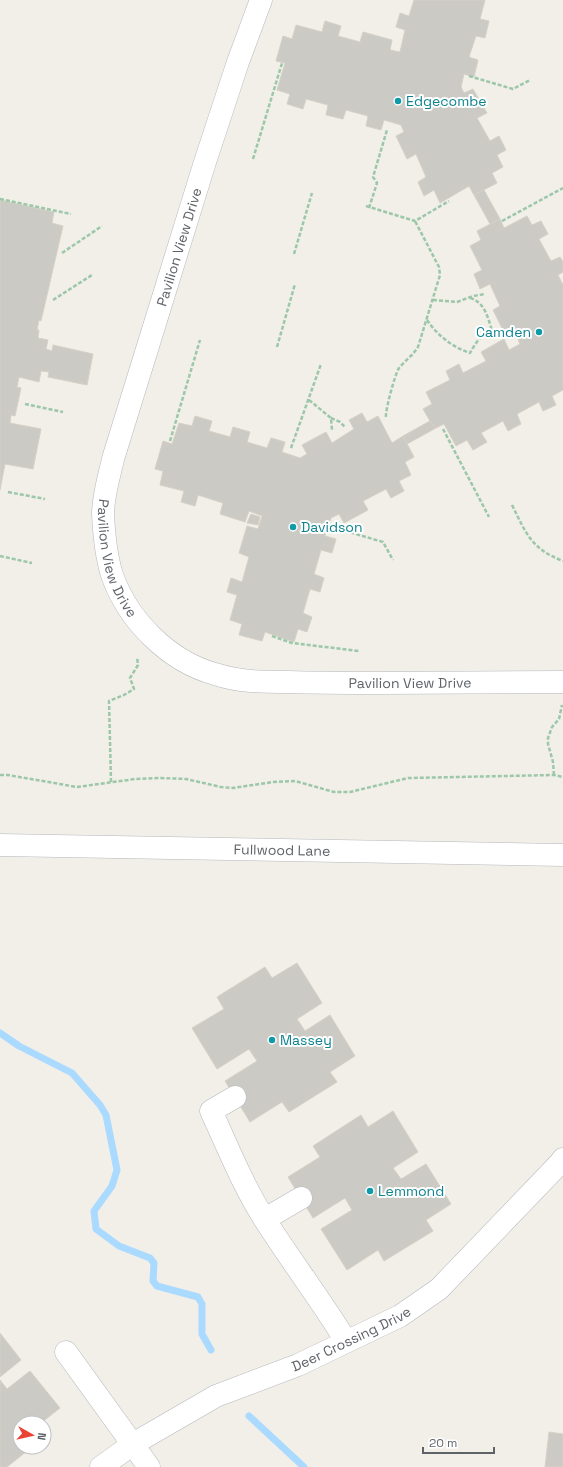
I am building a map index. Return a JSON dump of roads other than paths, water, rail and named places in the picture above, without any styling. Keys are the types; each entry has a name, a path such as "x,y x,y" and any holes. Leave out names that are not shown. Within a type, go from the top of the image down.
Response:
{"street":[{"name":"Pavilion View Drive","path":"261,0 238,62 205,162 113,459 105,493 103,512 107,556 112,574 122,597 145,629 168,652 214,674 247,681 563,691"},
{"name":"Fullwood Lane","path":"0,845 563,855"},
{"path":"235,1097 211,1111 248,1190 265,1220 346,1341"},
{"name":"Deer Crossing Drive","path":"101,1467 133,1444 216,1396 298,1365 400,1316 439,1289 563,1159"},
{"path":"265,1220 301,1198"},
{"path":"66,1352 149,1467"}],"waterway":[{"path":"0,1033 19,1046 72,1073 100,1105 106,1115 117,1170 112,1186 94,1211 96,1229 119,1246 150,1258 154,1263 153,1281 157,1286 198,1297 202,1304 202,1334 211,1350"},
{"path":"249,1416 304,1467"}],"place":[{"name":"Edgecombe","path":"398,101"},
{"name":"Camden","path":"539,332"},
{"name":"Davidson","path":"293,527"},
{"name":"Massey","path":"272,1040"},
{"name":"Lemmond","path":"370,1191"}]}
